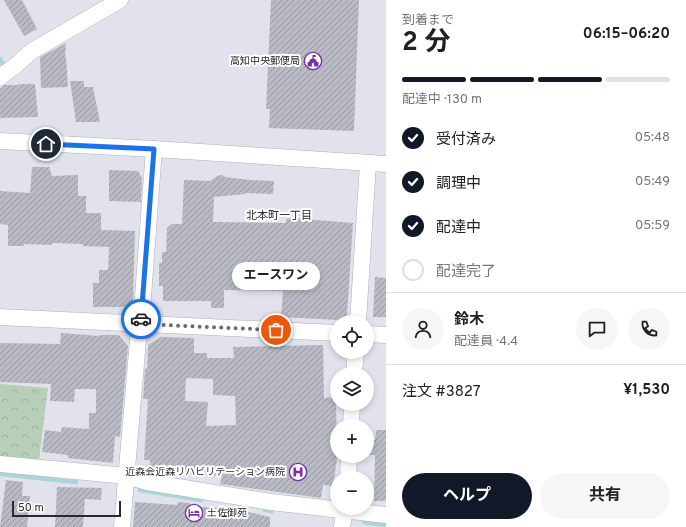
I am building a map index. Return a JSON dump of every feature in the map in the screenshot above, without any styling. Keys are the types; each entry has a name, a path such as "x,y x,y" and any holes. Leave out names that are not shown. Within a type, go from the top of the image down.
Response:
{"street":[{"path":"0,77 32,51 120,0"},
{"path":"0,141 386,164"},
{"path":"122,527 154,149"},
{"path":"358,315 368,163"},
{"path":"0,317 330,333"},
{"path":"374,334 386,335"},
{"path":"0,464 126,476 147,482 271,502 330,508"},
{"path":"374,513 386,515"},
{"path":"342,527 344,515"}],"green space":[{"path":"0,384 48,388 39,460 0,458"}],"building":[{"path":"4,0 22,0 37,29 24,36"},
{"path":"271,0 359,0 354,131 269,128 270,109 266,109"},
{"path":"66,43 65,57 68,87 41,88 40,57"},
{"path":"70,81 84,81 84,87 93,87 100,122 76,122"},
{"path":"35,84 38,117 0,118 0,89 4,85"},
{"path":"32,167 49,167 52,176 78,175 78,196 86,196 86,213 101,213 101,230 135,231 133,301 124,307 93,307 93,283 99,283 99,270 108,270 109,247 52,243 52,245 24,244 24,246 8,246 8,225 0,224 0,191 30,193"},
{"path":"109,170 138,171 142,178 141,202 109,201"},
{"path":"222,175 225,177 250,180 274,181 273,194 245,193 214,197 213,222 286,223 286,219 292,218 353,223 347,315 330,315 330,320 281,317 283,291 224,290 224,308 211,308 211,301 163,301 163,286 159,286 159,263 162,263 162,252 166,252 167,228 172,224 182,224 184,181 210,181 217,176"},
{"path":"375,277 386,278 386,317 374,317"},
{"path":"61,333 99,336 119,335 128,346 120,437 115,436 113,463 68,458 68,455 42,452 45,430 61,432 62,427 89,429 89,413 96,413 96,389 75,389 74,402 50,401 51,384 0,382 0,343 60,344"},
{"path":"161,337 194,338 194,353 207,353 207,358 234,358 233,347 323,345 324,398 330,398 330,411 336,411 336,419 330,419 330,463 336,463 335,471 330,471 330,486 323,485 321,498 220,484 222,476 150,471 150,460 144,460 148,399 143,399 145,368 147,370 148,345","holes":["186,378 213,379 213,395 235,396 236,425 206,426 208,402 185,401"]},
{"path":"376,430 386,430 386,501 374,501"},
{"path":"6,480 23,482 22,496 30,496 27,527 0,527"},
{"path":"57,487 102,488 101,500 85,499 83,527 55,527"},
{"name":"土佐御苑","path":"135,502 177,505 178,502 190,503 190,506 240,510 270,517 270,527 133,527"}],"waterway":[{"path":"0,59 4,66"},
{"path":"0,474 76,482"},
{"path":"140,490 201,500"},
{"path":"265,510 272,511"},
{"path":"364,522 386,525"}],"way so far":[{"path":"141,319 140,324 276,330"}],"place":[{"name":"高知中央郵便局","path":"313,61"},
{"name":"エースワン","path":"276,330"},
{"name":"近森会近森リハビリテーション病院","path":"298,472"},
{"name":"土佐御苑","path":"194,513"}],"district":[{"name":"北本町一丁目","path":"279,216"}],"route":[{"path":"46,144 154,149 141,319"}]}
